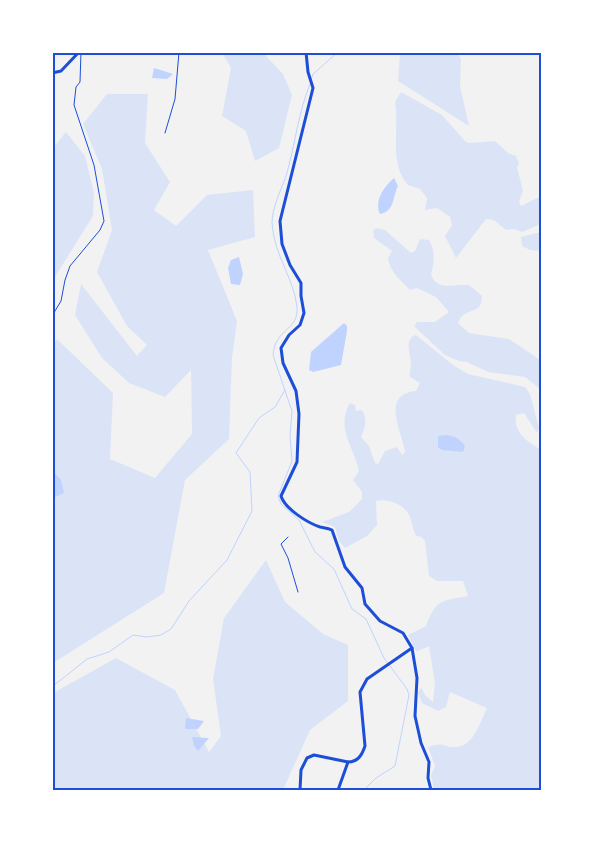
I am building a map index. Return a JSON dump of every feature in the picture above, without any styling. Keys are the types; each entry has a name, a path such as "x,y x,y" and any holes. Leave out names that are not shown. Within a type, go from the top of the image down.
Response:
{"street":[{"path":"52,73 60,71 80,52"},
{"path":"306,52 309,78 313,86 280,221 282,244 290,265 301,283 304,313 300,325 289,335 281,348 283,363 296,391 299,414 298,462 281,496 285,504 298,513 319,526 332,530 345,567 362,588 365,604 380,622 403,633 412,648 416,678 416,716 421,743 429,762 428,778 431,790"},
{"path":"300,790 301,770 307,758 314,755 354,762 362,754 365,746 360,692 367,679 412,648"},
{"path":"338,790 348,762"}],"lane":[{"path":"52,316 61,301 70,266 100,230 104,220 94,165 74,105 76,87 80,82 80,52"},
{"path":"166,132 175,99 179,52"},
{"path":"288,537 281,544 288,558 298,592"}],"shaded area":[{"path":"222,53 263,53 283,74 292,95 279,148 255,161 246,131 222,116 231,68"},
{"path":"400,53 458,53 461,60 460,86 469,126 398,81"},
{"path":"401,92 442,115 465,141 469,143 495,141 508,153 516,156 523,191 519,202 521,206 541,196 541,224 522,232 514,229 506,230 494,220 486,219 456,258 445,236 452,225 450,217 437,208 425,210 427,198 420,189 408,185 398,166 396,156 395,102"},
{"path":"107,94 148,94 145,143 170,182 154,210 176,226 207,195 253,190 255,237 208,250 237,321 232,358 229,439 185,480 164,593 53,663 52,347 57,339 113,393 110,459 155,478 192,434 191,370 165,397 129,383 102,358 75,315 81,284 137,356 147,345 127,326 97,272 112,230 102,169 83,124"},
{"path":"66,132 85,156 94,193 93,216 53,280 53,148"},
{"path":"377,228 385,230 411,253 415,251 420,239 429,240 434,256 431,273 433,279 437,283 447,286 469,285 482,296 479,307 465,314 458,323 469,333 509,339 542,362 541,407 539,401 540,389 525,377 488,372 467,362 445,355 414,326 417,322 435,322 449,312 436,297 417,288 410,290 396,276 388,258 392,251 374,238 373,230"},
{"path":"541,232 541,251 530,250 522,246 521,237"},
{"path":"416,335 453,365 468,374 525,387 530,394 539,428 537,433 524,413 516,415 516,421 519,432 542,450 541,790 434,790 431,775 435,766 428,747 438,745 462,746 476,732 487,708 450,692 446,707 438,711 422,703 418,693 421,687 425,695 433,702 435,683 429,646 416,652 408,635 426,626 433,611 441,603 468,596 463,581 437,581 429,576 425,541 421,537 416,536 408,512 400,505 385,500 376,501 377,525 367,536 345,548 339,541 335,527 322,522 349,512 362,499 362,492 353,480 357,475 358,469 347,436 344,420 350,403 355,405 356,411 362,410 364,414 365,424 361,437 369,446 375,463 378,464 385,451 397,447 402,455 405,452 396,415 396,406 399,399 405,394 416,391 420,383 410,377 409,344 412,337"},
{"path":"266,560 285,602 323,634 348,645 348,701 310,730 283,790 53,790 53,693 116,658 175,690 209,752 221,736 213,679 224,618"}],"water":[{"path":"154,68 173,74 167,79 152,78"},
{"path":"394,178 398,186 391,207 380,214 378,209 379,199 387,185"},
{"path":"239,257 243,274 240,285 231,284 228,268 231,260"},
{"path":"344,323 347,326 347,331 341,365 313,372 309,370 311,352"},
{"path":"446,435 461,441 465,446 463,452 442,450 438,447 438,436"},
{"path":"52,470 61,480 64,493 53,498"},
{"path":"186,718 204,721 198,729 185,729"},
{"path":"192,737 209,738 198,751 194,746"}],"waterway":[{"path":"311,80 313,74 338,52"},
{"path":"310,84 302,106 286,176 272,217 276,246 292,286 297,307 297,315 291,326 278,339 273,355 292,411 290,436 292,461 278,496 281,504 299,520 315,552 334,569 352,609 366,619 384,658 407,689 409,695 395,766 376,778 364,790"},
{"path":"52,687 87,659 109,652 133,635 147,637 161,635 171,629 189,601 227,560 252,511 250,472 236,453 259,418 275,407 285,390"}]}
